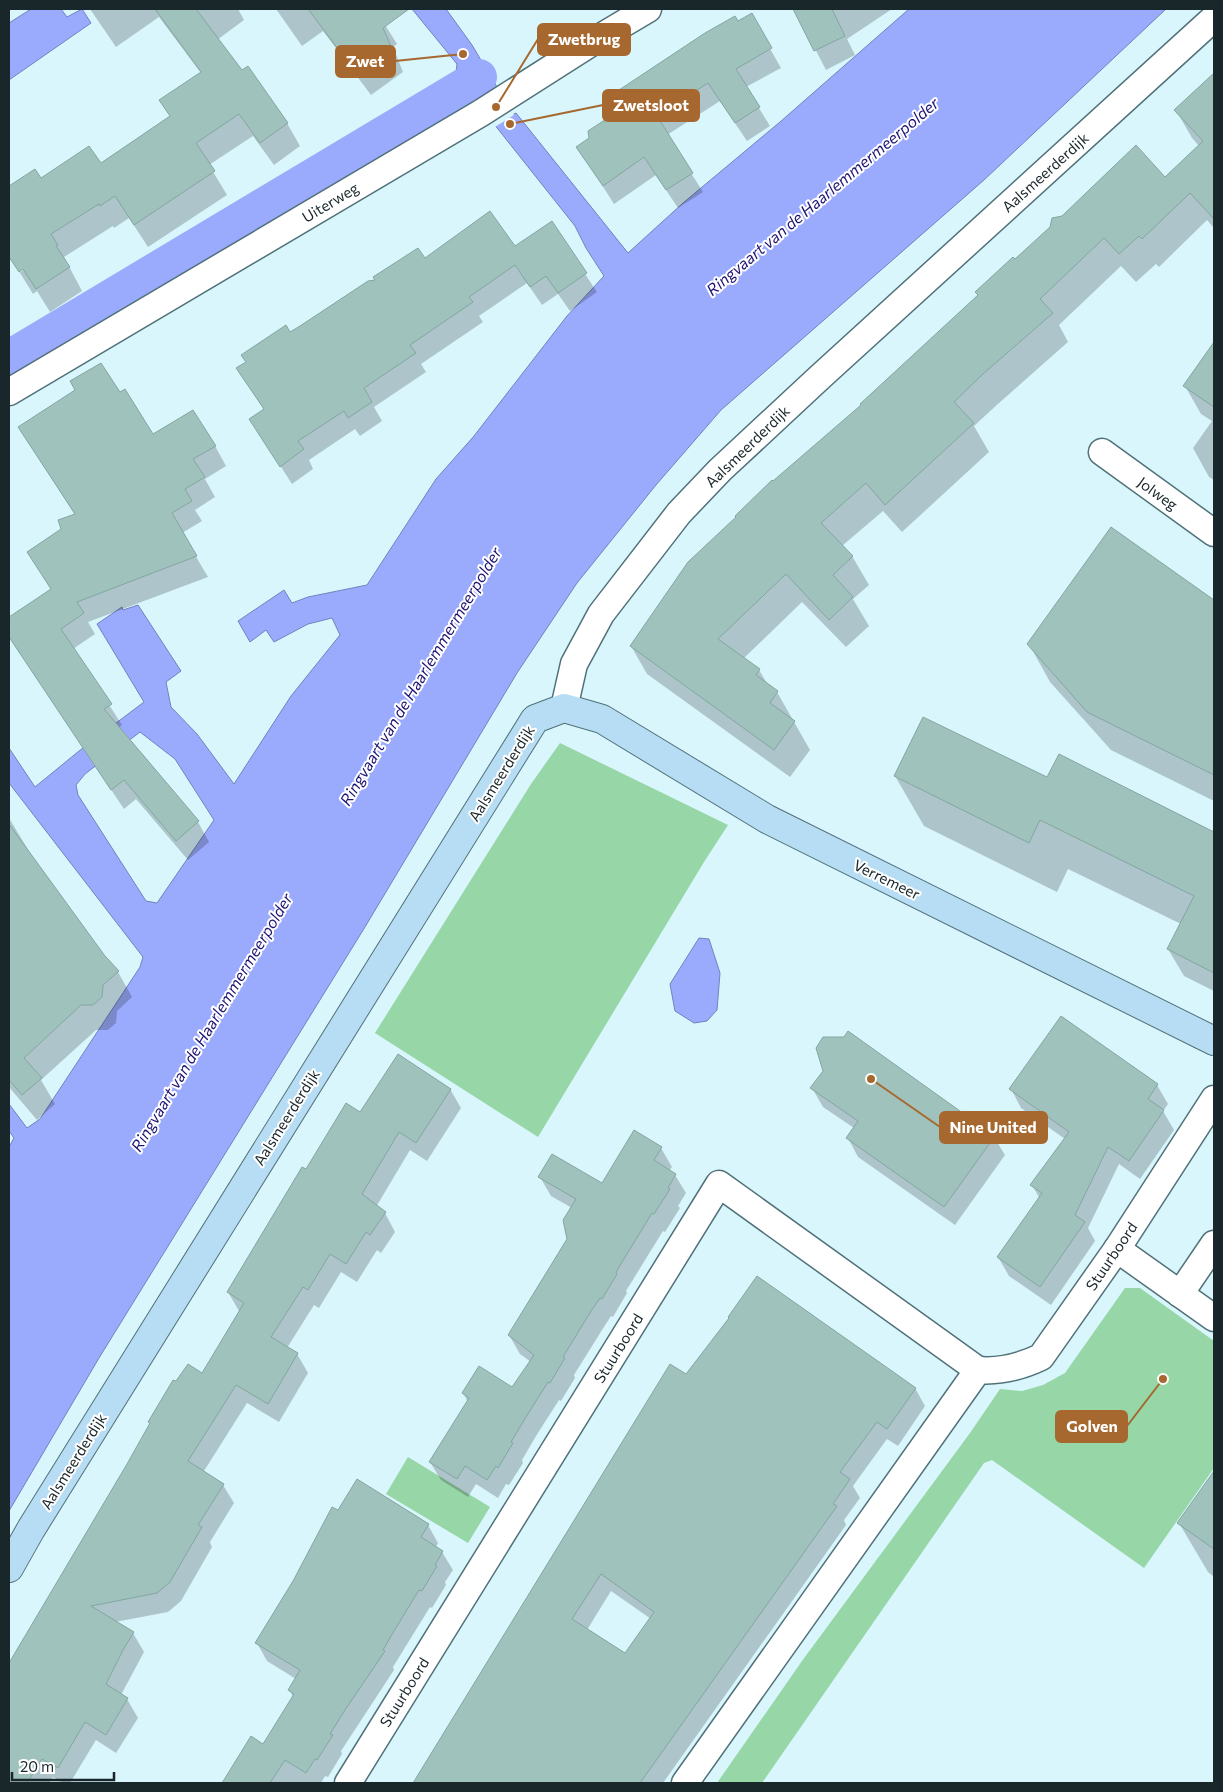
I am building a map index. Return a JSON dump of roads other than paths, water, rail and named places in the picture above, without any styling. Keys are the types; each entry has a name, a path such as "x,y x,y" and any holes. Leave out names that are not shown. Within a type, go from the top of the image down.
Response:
{"street":[{"name":"Uiterweg","path":"9,392 482,113 606,33 648,9"},
{"name":"Aalsmeerderdijk","path":"9,1568 31,1528 535,719 564,708 574,664 601,614 679,513 720,470 820,377 1214,18"},
{"name":"Jolweg","path":"1102,452 1214,533"},
{"name":"Verremeer","path":"564,708 602,720 768,819 1214,1042"},
{"name":"Stuurboord","path":"348,1783 719,1184 978,1370 995,1371 1010,1369 1028,1364 1041,1357 1116,1249 1214,1099"},
{"path":"1180,1294 1214,1244"},
{"path":"1116,1249 1214,1318"},
{"path":"686,1783 978,1370"}],"water":[{"path":"31,9 61,9 67,17 82,9 91,23 9,80 9,23"},
{"path":"412,9 446,9 472,45 497,87 471,103 455,83 457,64"},
{"name":"Ringvaart van de Haarlemmermeerpolder","path":"909,9 1166,9 984,180 721,410 656,485 577,583 517,673 365,927 99,1358 9,1511 9,1147 14,1138 9,1131 9,1104 27,1128 40,1119 140,967 143,957 9,783 9,748 35,787 144,702 97,624 122,607 123,610 138,605 181,671 166,682 171,707 197,734 234,784 291,696 340,635 332,618 308,624 274,642 266,630 250,642 238,621 284,590 292,603 308,597 367,585 436,479 474,436 567,316 604,276 586,248 575,226 494,124 516,113 628,253 683,203 780,122","holes":["140,732 175,759 214,820 157,903 146,901 78,795 76,785 85,774"]},
{"path":"699,938 709,939 720,973 717,1010 707,1021 694,1023 675,1011 670,984"}],"waterway":[{"path":"9,358 479,77"}],"place":[{"name":"Zwet","path":"463,54"},
{"name":"Zwetbrug","path":"496,107"},
{"name":"Zwetsloot","path":"510,124"},
{"name":"Nine United","path":"871,1079"},
{"name":"Golven","path":"1163,1379"}]}
